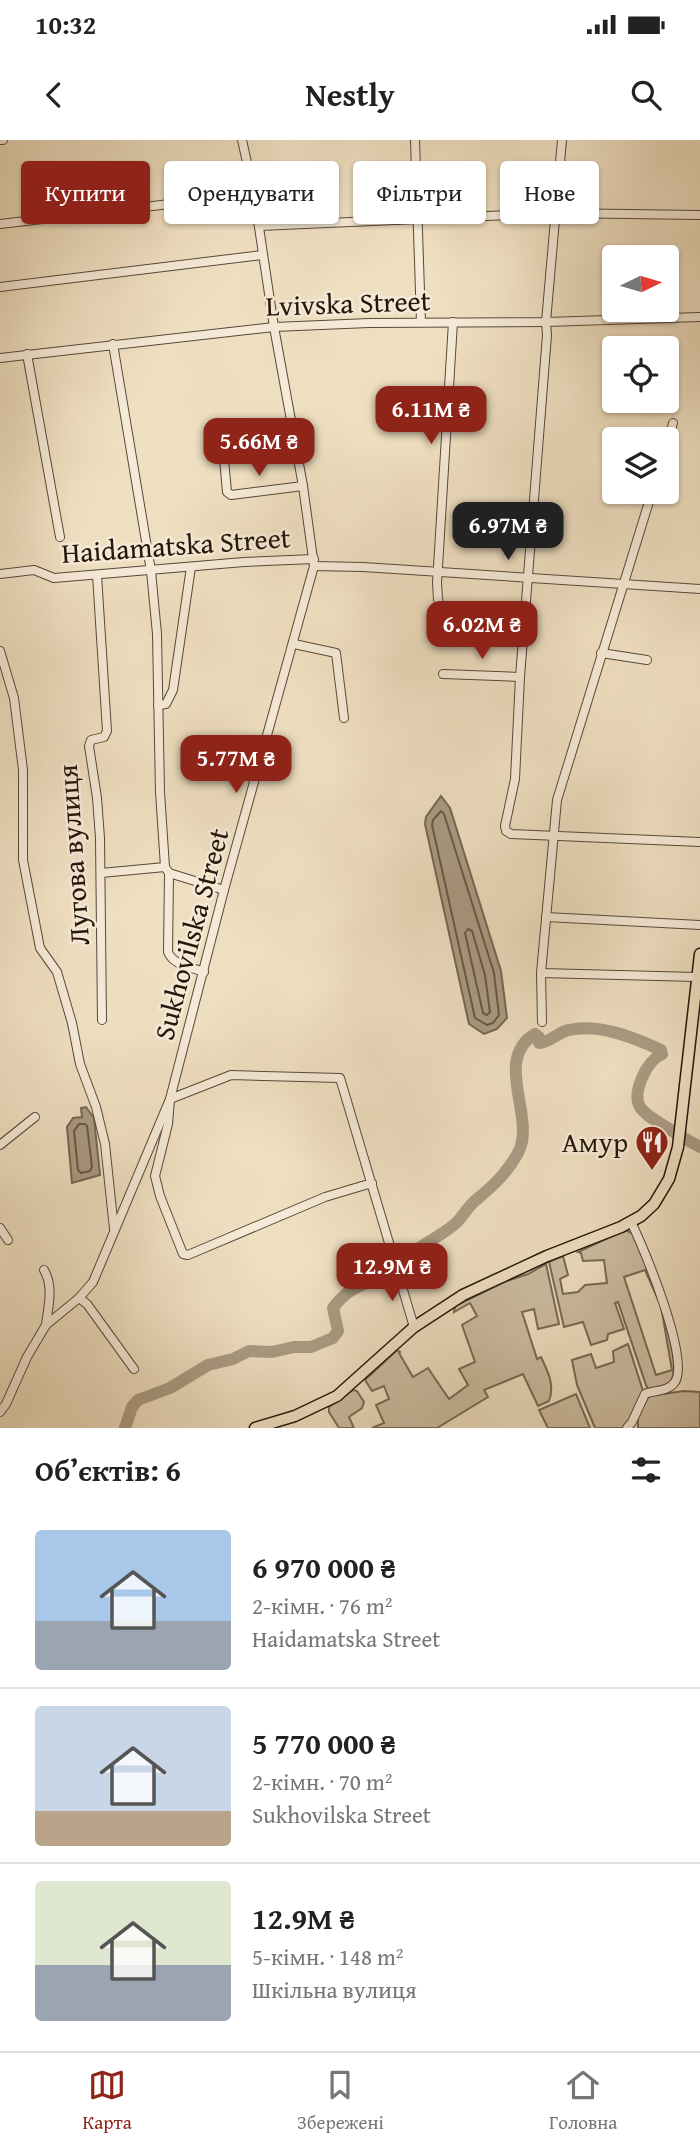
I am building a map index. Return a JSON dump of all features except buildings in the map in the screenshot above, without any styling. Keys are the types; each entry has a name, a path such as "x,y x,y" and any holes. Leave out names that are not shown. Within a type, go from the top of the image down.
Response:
{"main road":[{"path":"255,1428 295,1416 337,1396 414,1327 444,1306 501,1277 641,1216 661,1194 669,1179 678,1147 700,954"}],"street":[{"name":"Sukhovilska Street","path":"242,140 247,161"},
{"path":"415,140 416,161"},
{"path":"560,161 562,140"},
{"path":"0,224 164,205"},
{"path":"599,214 700,215"},
{"path":"259,226 353,222"},
{"path":"418,224 421,322"},
{"path":"555,224 527,578 515,779 506,831 511,834 700,842"},
{"name":"Sukhovilska Street","path":"0,1412 46,1325 79,1298 93,1282 170,1099 314,562 259,226"},
{"path":"0,287 262,255"},
{"name":"Lvivska Street","path":"0,358 274,327 700,317"},
{"path":"446,620 438,599 437,572 453,322"},
{"path":"113,344 151,571 157,634 168,952 170,958 176,962 204,972"},
{"path":"27,354 60,537"},
{"path":"672,427 673,423"},
{"path":"224,459 228,492 231,495 303,486"},
{"path":"542,1022 541,973 557,800 648,504"},
{"name":"Haidamatska Street","path":"0,574 34,570 54,578 191,567 314,562 700,589"},
{"path":"158,705 166,704 173,690 191,567"},
{"name":"Лугова вулиця","path":"97,575 107,731 104,737 91,740 89,746 97,798 102,873 102,1020"},
{"path":"294,644 336,653 344,718"},
{"path":"0,650 14,698 23,770 23,860 40,948 57,972 72,1023 80,1064 96,1107 105,1144 114,1231"},
{"path":"601,653 647,660"},
{"path":"443,674 520,677"},
{"path":"102,873 167,870 225,890"},
{"path":"546,917 700,925"},
{"path":"541,973 697,977"},
{"path":"372,1183 325,1197 188,1255 183,1254 155,1177 168,1124 170,1099 231,1075 340,1078 372,1183 414,1327"},
{"path":"0,1145 35,1117"},
{"path":"627,1428 643,1397 649,1392 671,1386 677,1378 664,1302 631,1222"},
{"path":"0,1228 8,1240"},
{"path":"44,1270 48,1277 50,1293 46,1325"},
{"path":"79,1298 87,1304 134,1369"}],"shaded area":[{"path":"625,1230 634,1234 655,1287 670,1333 674,1372 667,1386 649,1390 646,1385 618,1302 615,1303 624,1329 608,1334 607,1340 591,1345 583,1322 564,1327 549,1262 563,1256 568,1275 560,1279 563,1294 578,1292 585,1285 607,1283 604,1260 583,1261 581,1253 578,1252","holes":["645,1270 661,1306 672,1370 656,1375 624,1277"]},
{"path":"546,1264 559,1324 538,1329 534,1309 522,1312 537,1359 541,1357 550,1379 549,1401 538,1406 523,1374 484,1390 488,1397 437,1428 372,1428 384,1423 376,1405 389,1399 384,1386 372,1391 365,1380 397,1350 413,1377 428,1368 449,1399 468,1385 459,1369 475,1362 462,1325 477,1316 470,1303 454,1312 455,1306"},
{"path":"628,1344 643,1391 625,1428 595,1428 577,1385 572,1360 591,1354 596,1368 614,1362 613,1351"},
{"path":"353,1390 357,1391 364,1402 362,1408 349,1417 354,1428 339,1428 329,1412 329,1407"},
{"path":"684,1391 700,1392 700,1428 638,1428 638,1415 649,1396"},
{"path":"576,1394 590,1428 548,1428 539,1410"}],"water":[{"path":"441,796 450,808 501,971 507,1018 497,1029 484,1034 469,1024 425,824 426,817"},
{"path":"86,1107 94,1118 100,1175 72,1183 67,1127 73,1118 82,1117 81,1108"}],"waterway":[{"path":"125,1428 132,1407 138,1400 170,1388 208,1365 233,1359 249,1351 272,1352 294,1347 311,1347 333,1338 338,1331 333,1308 339,1300 358,1287 386,1274 455,1224 473,1202 499,1179 518,1153 523,1123 516,1074 517,1059 523,1045 535,1034 539,1037 539,1043 569,1030 592,1028 628,1037 661,1050 662,1054 652,1061 644,1074 637,1095 640,1107 649,1116 700,1147"}],"place":[{"name":"Амур","path":"652,1172"}]}
